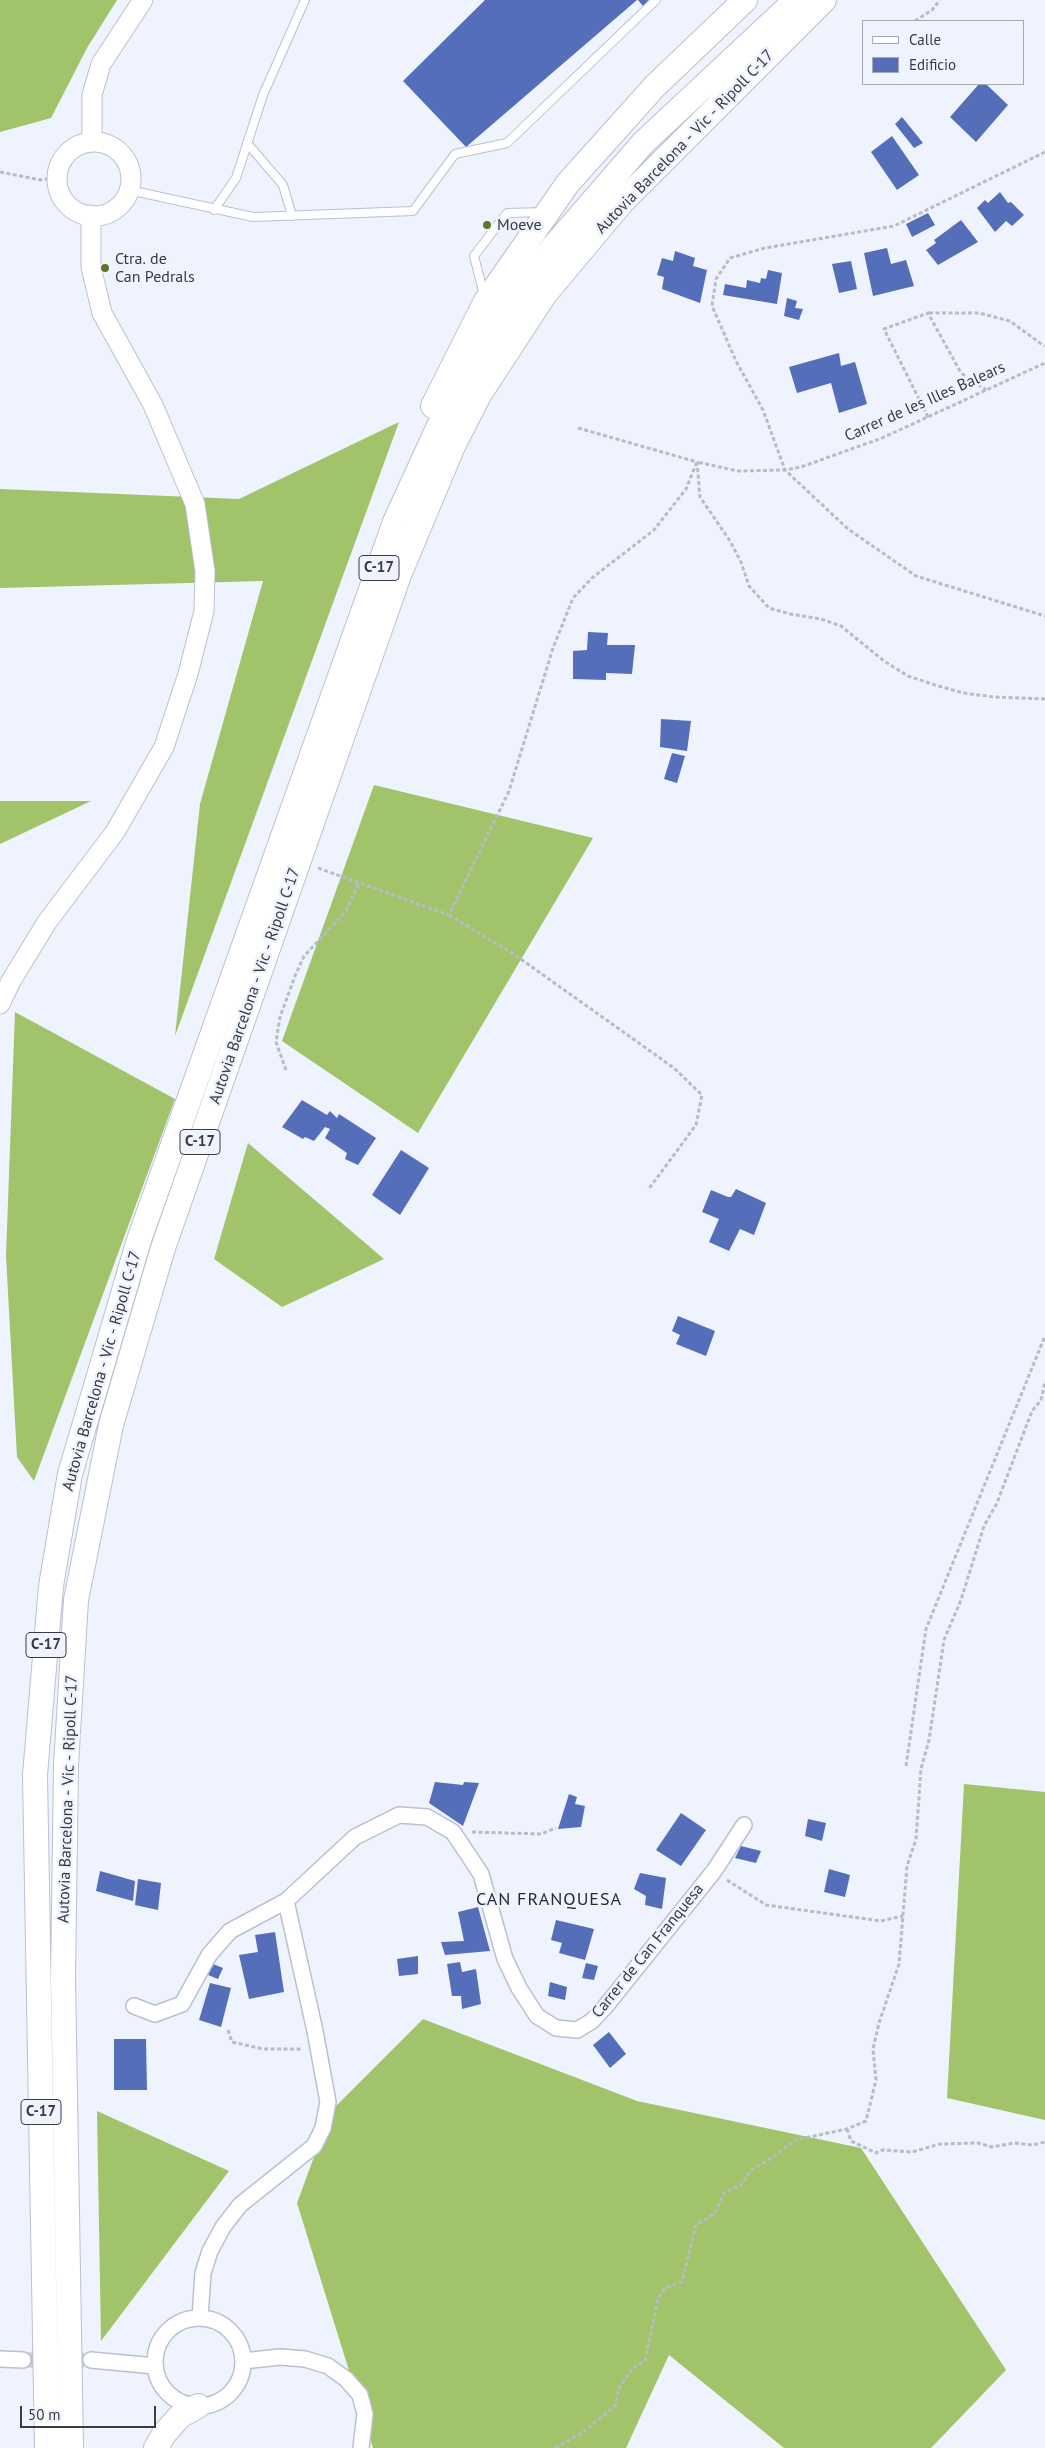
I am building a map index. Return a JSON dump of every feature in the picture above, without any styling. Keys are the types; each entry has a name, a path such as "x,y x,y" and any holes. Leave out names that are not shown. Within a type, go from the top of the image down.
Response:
{"highway":[{"path":"395,522 395,487 466,336 486,301 568,183 655,86 745,0"},
{"name":"Autovia Barcelona - Vic - Ripoll C-17","path":"47,2448 34,1776 51,1586 70,1474 139,1240 395,522 438,428 475,360 512,302 554,246 643,144 796,0"},
{"name":"Autovia Barcelona - Vic - Ripoll C-17","path":"71,2448 63,1978 66,1765 76,1600 111,1425 163,1248 399,574 453,446 480,395 545,294 622,202 824,0"},
{"path":"156,2448 164,2434 180,2416 198,2406"}],"street":[{"path":"92,142 92,95 101,64 143,0"},
{"path":"92,142 107,144 120,153 130,174 129,190 123,200 114,209 103,214 91,215 79,212 68,206 58,190 57,177 60,162 65,156 77,146 92,142"},
{"path":"0,1004 11,981 47,922 115,832 164,747 188,674 204,611 205,571 195,504 153,405 102,313 91,268 91,215"},
{"name":"Carrer de Can Franquesa","path":"134,2006 156,2014 182,2004 209,1955 230,1931 286,1901 355,1837 399,1815 427,1817 454,1834 481,1874 505,1958 519,1988 537,2016 556,2028 577,2030 592,2021 714,1871 744,1825"},
{"path":"200,2318 203,2273 210,2251 223,2227 240,2205 314,2146 323,2128 328,2102 318,2044 286,1901"},
{"path":"200,2318 213,2321 230,2332 241,2348 243,2361 240,2378 230,2393 215,2403 198,2406 182,2403 169,2394 159,2382 155,2366 156,2352 162,2338 172,2327 186,2320 200,2318"},
{"path":"243,2361 280,2357 305,2359 328,2366 346,2379 360,2395 365,2414 361,2448"},
{"path":"0,2359 22,2360"},
{"path":"91,2360 155,2366"}],"lane":[{"path":"214,210 236,178 263,95 305,0"},
{"path":"129,190 214,210 254,217 413,211 455,154 507,143 656,0"},
{"path":"247,144 283,185 292,216"},
{"path":"486,301 474,256 507,212 548,212"}],"path":[{"path":"917,20 932,10 940,0"},
{"path":"1045,152 894,226 765,248 730,258 716,279 712,306 736,361 763,410 785,470 848,529 916,576 1045,616"},
{"path":"0,172 41,180 57,177"},
{"path":"928,417 884,329 928,313 979,313 1010,322 1044,346"},
{"path":"928,313 962,373 987,390"},
{"name":"Carrer de les Illes Balears","path":"578,428 697,462 738,471 785,470 882,438 1045,363"},
{"path":"697,462 700,497 730,541 741,562 749,586 769,608 790,614 821,619 841,626 884,660 908,676 935,685 978,695 1045,699"},
{"path":"449,914 509,791 553,648 573,598 592,578 654,530 686,489 697,462"},
{"path":"298,861 449,914 515,955 674,1068 702,1095 696,1125 648,1190"},
{"path":"286,1070 276,1042 280,1017 295,976 304,956 346,911 359,882"},
{"path":"906,1766 926,1629 1045,1336"},
{"path":"555,2448 582,2433 615,2406 619,2388 632,2369 645,2360 658,2299 665,2288 682,2282 696,2225 714,2214 725,2192 741,2184 750,2171 773,2157 795,2140 847,2129 866,2121 876,2080 873,2049 879,2023 899,1964 907,1866 916,1839 921,1768 929,1740 944,1640 961,1600 984,1526 998,1503 1032,1411 1041,1400 1045,1382"},
{"path":"454,1834 476,1832 541,1834 556,1828"},
{"path":"714,1871 766,1905 881,1921 903,1916"},
{"path":"228,2030 232,2042 263,2049 297,2050 318,2044"},
{"path":"847,2129 851,2141 876,2153 883,2150 912,2152 940,2144 978,2144 992,2147 1014,2143 1034,2145 1045,2142"}],"green space":[{"path":"0,0 117,0 87,48 51,118 0,132"},
{"path":"399,422 175,1036 200,804 263,581 0,588 0,489 239,499"},
{"path":"374,785 593,838 418,1133 282,1041"},
{"path":"0,801 91,801 0,844"},
{"path":"15,1012 175,1099 34,1481 17,1457 6,1256"},
{"path":"248,1143 384,1259 282,1307 214,1259"},
{"path":"964,1784 1045,1792 1045,2120 947,2098"},
{"path":"423,2019 637,2101 861,2148 1006,2370 931,2448 784,2448 669,2355 626,2448 373,2448 297,2203 331,2111"},
{"path":"97,2111 229,2171 101,2341"}],"building":[{"path":"485,0 637,0 466,147 403,81"},
{"path":"638,0 649,0 643,6"},
{"path":"978,85 987,85 1008,105 976,142 950,117"},
{"path":"902,117 923,143 914,148 895,124"},
{"path":"892,136 919,175 897,190 871,152"},
{"path":"1000,192 1008,203 1011,202 1024,215 1012,226 1006,221 995,232 977,208 985,200 988,203"},
{"path":"928,213 935,225 912,237 906,224"},
{"path":"961,220 978,242 938,265 926,250 936,243 934,240"},
{"path":"887,248 891,264 906,260 914,286 873,296 864,253"},
{"path":"675,251 695,258 693,266 707,270 700,303 662,289 664,277 657,275 662,258 673,261"},
{"path":"851,261 857,289 839,293 832,264"},
{"path":"768,270 782,273 777,304 723,295 725,284 746,288 747,280 760,283 761,278 766,279"},
{"path":"787,298 797,301 795,308 803,309 799,320 784,316"},
{"path":"839,353 841,366 855,362 867,404 839,413 831,383 797,393 789,367"},
{"path":"588,632 608,633 607,645 635,645 632,674 606,673 606,680 573,679 573,651 587,650"},
{"path":"661,719 691,721 687,751 660,747"},
{"path":"672,753 685,756 677,783 664,779"},
{"path":"302,1100 327,1115 330,1111 337,1118 339,1114 376,1138 358,1165 345,1159 347,1153 325,1138 330,1129 325,1127 314,1141 305,1137 303,1139 282,1127"},
{"path":"401,1150 429,1168 400,1215 372,1195"},
{"path":"736,1189 766,1203 754,1235 740,1229 729,1251 709,1242 719,1219 702,1212 711,1190 731,1197"},
{"path":"678,1316 715,1331 706,1356 676,1344 680,1335 672,1331"},
{"path":"435,1782 463,1785 464,1782 479,1783 463,1826 429,1803"},
{"path":"569,1794 577,1797 575,1804 585,1806 581,1827 558,1829"},
{"path":"681,1813 706,1830 681,1866 656,1850"},
{"path":"808,1819 826,1823 822,1841 805,1836"},
{"path":"741,1846 761,1851 756,1863 735,1858"},
{"path":"829,1869 850,1875 845,1897 824,1892"},
{"path":"100,1871 135,1881 133,1901 96,1891"},
{"path":"640,1873 666,1878 662,1909 645,1905 646,1896 634,1889"},
{"path":"138,1879 161,1883 158,1910 135,1905"},
{"path":"478,1907 490,1951 445,1955 441,1942 464,1941 458,1912"},
{"path":"556,1920 594,1929 585,1960 559,1953 562,1943 551,1940"},
{"path":"275,1932 284,1992 249,1999 239,1955 258,1952 255,1935"},
{"path":"418,1956 418,1974 399,1976 397,1959"},
{"path":"460,1962 462,1972 476,1969 481,2004 462,2009 461,1996 452,1996 447,1964"},
{"path":"586,1963 598,1966 594,1980 582,1978"},
{"path":"213,1964 223,1968 218,1979 208,1975"},
{"path":"550,1982 567,1987 565,2000 548,1996"},
{"path":"210,1983 231,1988 221,2027 199,2020"},
{"path":"609,2032 626,2054 610,2068 593,2045"},
{"path":"114,2039 146,2039 147,2090 114,2090"}],"tunnel":[{"path":"23,2360 91,2360"}],"place":[{"name":"Moeve","path":"487,225"},
{"name":"Ctra. de Can Pedrals","path":"105,268"}],"district":[{"name":"CAN FRANQUESA","path":"549,1900"}]}
